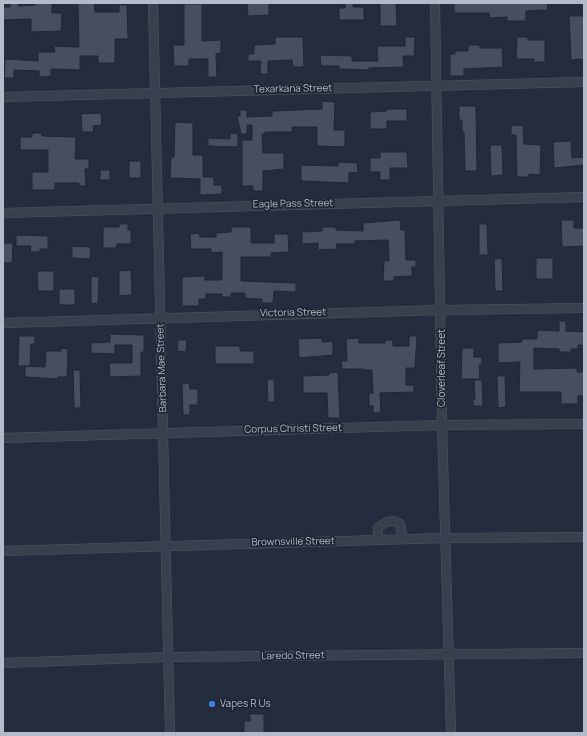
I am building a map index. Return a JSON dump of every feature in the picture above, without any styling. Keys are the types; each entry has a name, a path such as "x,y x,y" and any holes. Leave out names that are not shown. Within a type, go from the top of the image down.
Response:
{"street":[{"name":"Barbara Mae Street","path":"153,3 170,733"},
{"name":"Cloverleaf Street","path":"435,3 442,310 442,425 451,733"},
{"name":"Texarkana Street","path":"3,97 584,82"},
{"name":"Eagle Pass Street","path":"3,213 158,207 584,197"},
{"name":"Victoria Street","path":"3,322 442,310 584,308"},
{"name":"Corpus Christi Street","path":"3,438 164,432 442,425 584,424"},
{"path":"378,540 378,527 387,522 394,521 400,524 402,539"},
{"name":"Brownsville Street","path":"3,551 402,539 584,537"},
{"name":"Laredo Street","path":"3,663 168,657 584,653"}],"building":[{"path":"10,3 18,3 19,6 35,5 35,3 52,3 52,13 62,13 61,31 31,32 31,19 3,20 3,7 10,7"},
{"path":"94,3 95,12 119,12 119,5 127,5 128,39 115,39 115,63 98,63 98,56 80,56 80,70 51,69 51,76 39,77 39,71 14,70 14,78 4,78 5,59 38,61 38,52 55,52 54,46 79,47 78,4"},
{"path":"247,3 269,3 269,15 248,16"},
{"path":"345,3 353,3 353,7 364,7 364,20 339,20 339,8 345,8"},
{"path":"380,3 396,3 397,26 380,26"},
{"path":"454,3 547,3 548,10 526,11 526,21 507,21 507,17 490,18 489,13 454,13"},
{"path":"184,4 202,4 202,41 221,40 221,53 216,54 217,77 208,77 208,59 189,59 189,66 174,66 173,45 184,45"},
{"path":"569,16 584,16 584,59 571,60"},
{"path":"275,37 303,37 304,67 293,67 292,60 268,61 268,74 260,74 261,61 248,61 248,54 254,54 254,45 275,44"},
{"path":"405,37 415,37 414,56 403,56 404,67 369,68 369,70 339,69 339,66 321,66 320,55 352,56 352,61 378,61 377,46 405,46"},
{"path":"517,37 528,37 528,40 545,40 545,62 534,62 534,59 516,59"},
{"path":"468,45 480,45 480,48 502,48 503,67 464,69 464,76 450,76 450,54 455,54 455,51 468,51"},
{"path":"322,101 335,102 334,130 345,130 345,147 317,146 317,127 292,127 292,132 265,132 265,134 262,134 263,153 284,153 284,169 263,171 263,191 253,191 253,186 242,186 242,140 252,140 252,125 247,125 247,134 241,134 237,116 240,116 240,110 247,110 247,117 272,116 272,111 322,109"},
{"path":"459,106 476,106 477,171 465,171 464,132 462,132 462,120 459,120"},
{"path":"387,109 407,109 407,121 387,121 387,129 370,129 370,112 387,111"},
{"path":"101,113 102,125 93,126 94,132 82,132 81,114"},
{"path":"175,122 193,123 193,155 203,155 203,177 214,177 214,185 222,185 222,194 200,195 200,179 170,178 171,157 174,157"},
{"path":"523,125 524,144 541,145 540,175 529,174 529,177 517,177 516,135 511,135 511,126"},
{"path":"32,133 42,133 42,136 76,137 75,159 89,159 89,169 85,169 86,186 79,186 79,183 55,183 55,190 32,190 32,172 48,172 48,150 20,150 20,137 32,137"},
{"path":"230,133 238,134 238,147 208,146 208,138 230,139"},
{"path":"571,141 572,158 584,157 584,165 554,168 553,142"},
{"path":"490,145 502,145 503,175 491,176"},
{"path":"380,152 407,152 408,168 390,168 390,180 380,180 380,172 370,172 370,158 380,158"},
{"path":"129,161 141,161 141,178 129,178"},
{"path":"338,162 357,163 358,172 349,173 349,183 301,181 301,165 338,166"},
{"path":"100,170 110,170 110,180 100,180"},
{"path":"400,220 401,230 405,230 406,260 416,260 416,267 412,267 412,276 394,277 394,281 383,281 384,261 389,261 388,240 355,241 355,244 336,244 337,249 318,250 318,243 302,244 302,232 322,231 322,227 336,227 336,230 363,231 363,223"},
{"path":"561,220 574,220 574,228 584,228 584,246 562,247"},
{"path":"119,224 128,224 128,230 131,230 131,244 117,244 116,248 103,248 103,227 119,227"},
{"path":"479,224 487,224 488,255 479,255"},
{"path":"231,227 251,227 251,243 274,243 274,234 288,234 289,252 271,253 271,257 241,257 241,281 296,283 296,292 274,291 273,303 262,303 262,299 245,298 245,293 231,293 231,297 222,297 222,294 206,294 206,299 199,299 199,306 182,306 182,277 205,276 205,280 222,280 222,252 211,253 211,249 191,249 190,234 199,233 200,237 216,237 216,233 231,232"},
{"path":"16,235 48,236 48,249 40,249 40,252 30,252 31,246 16,246"},
{"path":"3,243 13,243 12,263 3,263"},
{"path":"72,246 91,247 90,259 72,258"},
{"path":"502,258 503,291 495,291 494,259"},
{"path":"536,258 553,258 553,279 536,279"},
{"path":"131,270 132,295 119,296 119,271"},
{"path":"37,271 54,271 54,291 38,291"},
{"path":"91,276 99,277 98,304 91,303"},
{"path":"59,289 75,289 75,305 59,305"},
{"path":"559,321 566,321 566,331 584,332 584,345 578,345 578,349 571,349 571,352 559,352 559,349 534,348 534,369 577,368 577,372 584,372 584,396 578,396 578,404 561,404 561,392 519,392 520,362 498,363 498,343 522,342 522,339 537,339 537,330 559,331"},
{"path":"110,334 144,335 144,352 141,352 141,376 110,377 109,363 132,363 132,345 115,345 115,354 91,353 91,343 110,342"},
{"path":"19,336 35,336 35,344 31,344 30,366 18,366"},
{"path":"409,336 417,336 415,368 406,368 406,385 414,385 414,392 380,393 381,413 373,413 373,406 369,406 369,393 373,393 372,370 342,369 341,361 347,361 346,339 359,338 359,343 385,343 385,340 393,340 393,346 409,346"},
{"path":"322,338 322,342 333,341 333,355 299,358 298,339"},
{"path":"178,340 187,340 186,352 177,351"},
{"path":"215,346 240,346 240,351 254,351 254,364 215,364"},
{"path":"61,348 68,349 67,377 58,377 58,379 25,377 25,366 45,367 46,351 61,351"},
{"path":"462,348 474,348 474,357 482,357 482,365 479,365 480,379 461,379"},
{"path":"73,370 80,370 81,408 74,408"},
{"path":"338,372 340,418 328,418 327,393 303,393 303,376 329,375 329,373"},
{"path":"497,376 505,376 506,407 498,408"},
{"path":"267,379 274,379 275,402 268,402"},
{"path":"474,380 482,380 483,406 473,406 473,399 475,399"},
{"path":"182,383 189,383 190,389 198,389 198,405 190,405 190,415 183,415"},
{"path":"249,714 264,714 264,733 244,733 244,721 251,721"}],"place":[{"name":"Vapes R Us","path":"212,704"}]}
